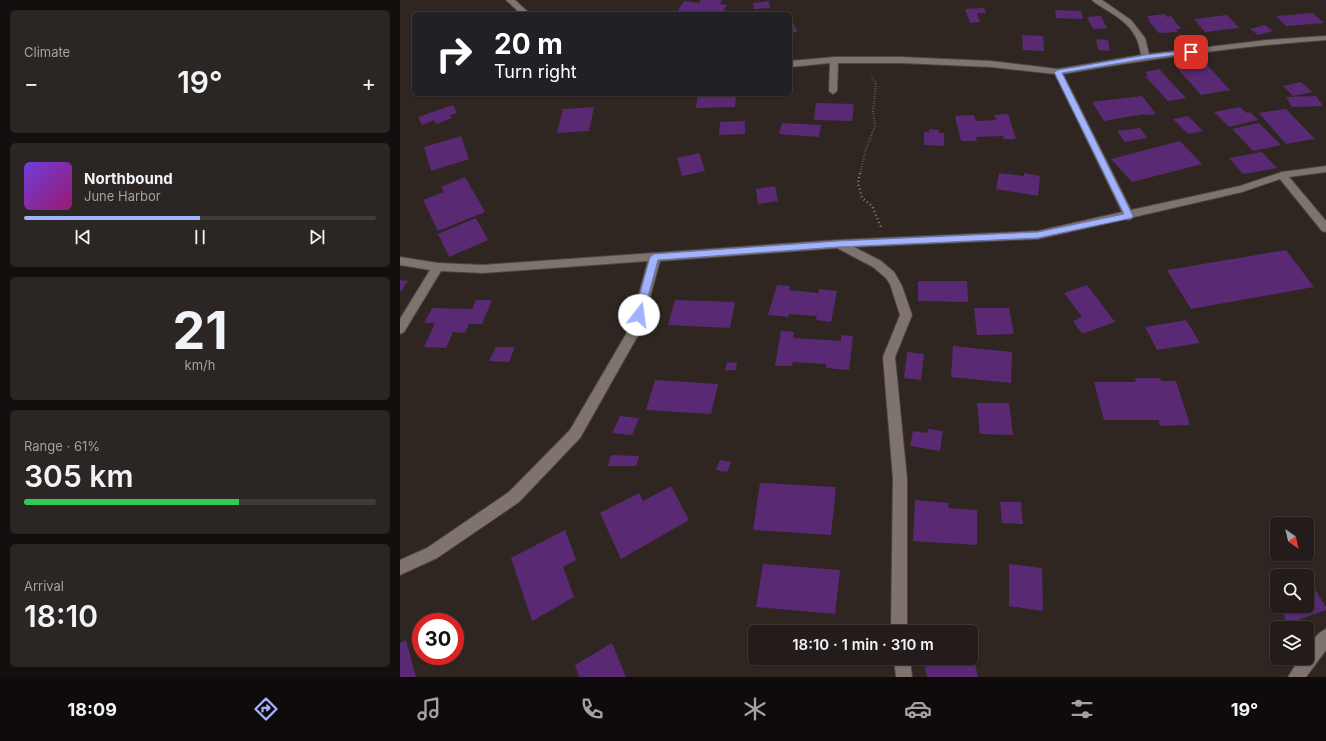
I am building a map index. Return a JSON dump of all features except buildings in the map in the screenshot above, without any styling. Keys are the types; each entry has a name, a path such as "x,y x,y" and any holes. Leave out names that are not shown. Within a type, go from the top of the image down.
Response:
{"street":[{"path":"510,0 524,12"},
{"path":"1096,0 1107,6 1138,31 1142,39 1145,57"},
{"path":"792,64 834,60 901,60 991,64 1058,72 1145,57 1267,42 1326,38"},
{"path":"833,91 834,60"},
{"path":"1058,72 1129,216"},
{"path":"400,261 438,266 484,269 838,244 1038,235 1129,216 1242,189 1282,175 1326,169"},
{"path":"1282,175 1326,228"},
{"path":"838,244 875,263 887,272 895,283 906,315 889,357 900,479 900,625"},
{"path":"400,568 432,553 514,497 575,434 635,330 654,257"},
{"path":"400,329 438,266"},
{"path":"1296,677 1326,637"},
{"path":"903,665 904,677"}],"path":[{"path":"868,71 876,83 873,111 875,126 866,149 858,183 862,198 872,206 887,242"}],"route":[{"path":"639,315 654,257 838,244 1038,235 1129,216 1058,72 1145,57 1191,52"}]}
